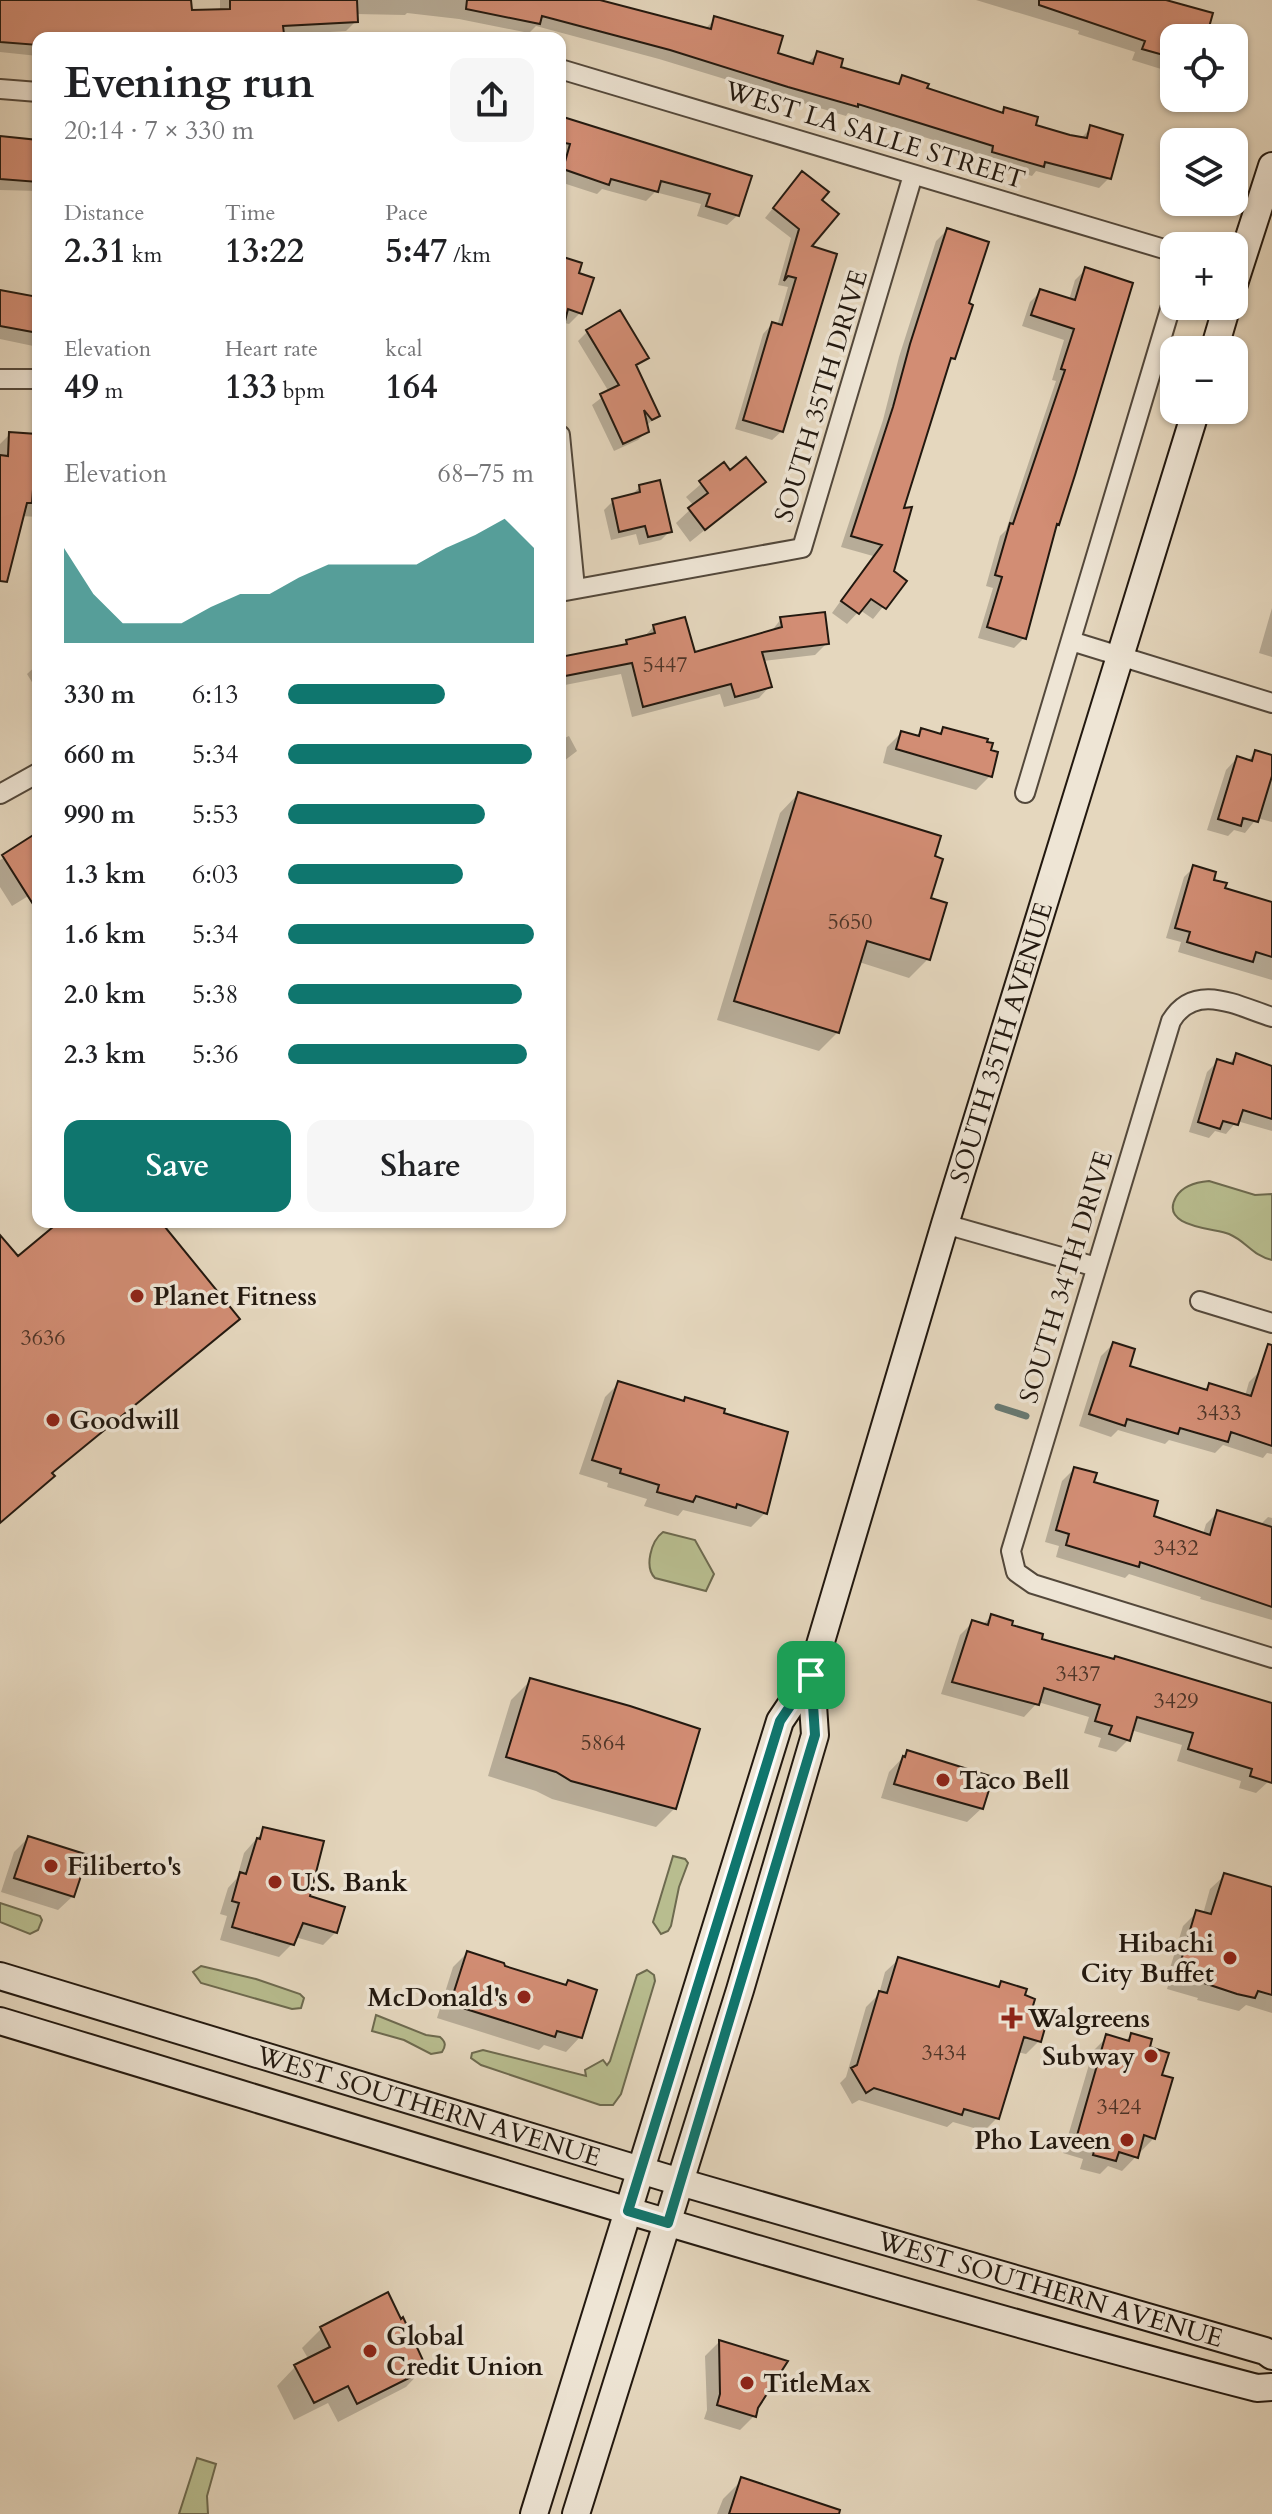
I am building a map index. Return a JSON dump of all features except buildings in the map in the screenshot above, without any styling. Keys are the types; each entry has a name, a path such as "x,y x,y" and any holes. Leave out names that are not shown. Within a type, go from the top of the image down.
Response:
{"main road":[{"path":"1248,237 1272,166"},
{"name":"SOUTH 35TH AVENUE","path":"534,2514 780,1721 811,1675 945,1224 1192,424"},
{"name":"SOUTH 35TH AVENUE","path":"576,2514 668,2223 815,1735 811,1675"},
{"name":"WEST SOUTHERN AVENUE","path":"0,1976 680,2182 1250,2346 1272,2356"},
{"name":"WEST SOUTHERN AVENUE","path":"0,2021 668,2223 1087,2344 1257,2388 1272,2387"}],"street":[{"name":"WEST LA SALLE STREET","path":"566,70 1160,248"},
{"path":"0,89 32,92"},
{"name":"SOUTH 35TH DRIVE","path":"568,590 802,548 913,175"},
{"path":"1025,793 1167,320"},
{"path":"0,379 32,379"},
{"path":"566,551 568,590"},
{"path":"1071,641 1272,703"},
{"path":"0,794 32,776"},
{"name":"SOUTH 34TH DRIVE","path":"1272,1017 1199,998 1178,1009 1171,1021 1011,1551 1016,1572 1033,1584 1272,1658"},
{"path":"945,1224 1096,1267"},
{"path":"1200,1301 1272,1323"}],"green space":[{"path":"1209,1181 1255,1195 1272,1194 1272,1260 1229,1234 1190,1224 1175,1215 1173,1207 1182,1190"},
{"path":"663,1532 695,1540 714,1574 706,1591 655,1578 650,1567 650,1554"},
{"path":"673,1856 688,1863 679,1887 671,1926 661,1934 653,1922"},
{"path":"0,1903 40,1916 42,1920 38,1930 30,1934 0,1922"},
{"path":"201,1966 256,1979 300,1994 304,1998 301,2008 292,2009 201,1983 193,1972"},
{"path":"647,1970 654,1975 655,1981 621,2094 613,2105 600,2105 481,2065 471,2058 472,2053 483,2050 586,2076 585,2070 603,2060 607,2065 610,2061 637,1975"},
{"path":"376,2015 426,2035 440,2037 445,2046 442,2052 431,2054 404,2040 372,2031"},
{"path":"197,2458 216,2464 207,2496 208,2514 179,2514"}],"waterway":[{"path":"998,1407 1026,1416"}],"place":[{"name":"Planet Fitness","path":"137,1296"},
{"name":"Goodwill","path":"53,1420"},
{"name":"Taco Bell","path":"943,1780"},
{"name":"Filiberto's","path":"51,1866"},
{"name":"U.S. Bank","path":"275,1882"},
{"name":"Hibachi City Buffet","path":"1230,1958"},
{"name":"McDonald's","path":"524,1997"},
{"name":"Walgreens","path":"1012,2018"},
{"name":"Subway","path":"1151,2056"},
{"name":"Pho Laveen","path":"1127,2140"},
{"name":"Global Credit Union","path":"370,2351"},
{"name":"TitleMax","path":"747,2383"}],"route":[{"path":"811,1675 815,1735 668,2223 628,2211 780,1721 811,1675"}]}
